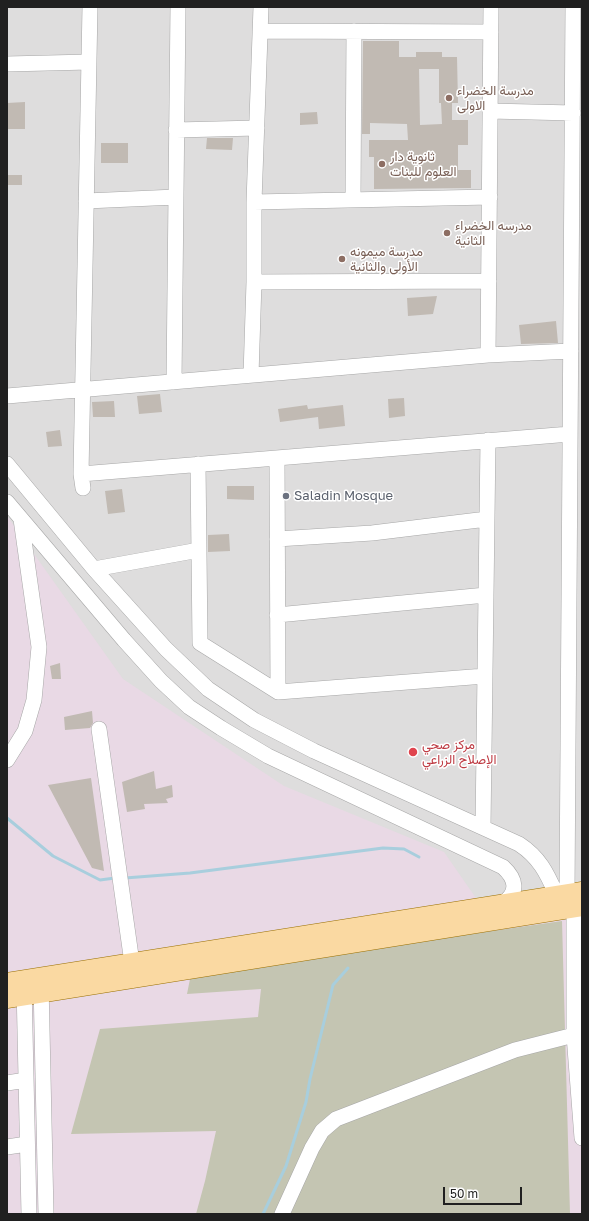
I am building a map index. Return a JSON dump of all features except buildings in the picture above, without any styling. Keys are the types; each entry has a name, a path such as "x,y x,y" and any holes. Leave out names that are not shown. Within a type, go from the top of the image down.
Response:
{"main road":[{"path":"24,988 132,962 503,903 572,898"},
{"path":"24,988 572,898"}],"street":[{"path":"90,7 82,481 198,464 570,434"},
{"path":"174,382 178,7"},
{"path":"252,375 254,202 261,7"},
{"path":"488,354 491,7"},
{"path":"573,7 578,31 576,108 577,265 575,348 570,434 576,463 572,898 582,1138"},
{"path":"260,31 491,32"},
{"path":"353,200 354,31"},
{"path":"7,64 89,62"},
{"path":"490,111 576,108"},
{"path":"176,130 257,128"},
{"path":"86,201 176,197"},
{"path":"254,202 490,197"},
{"path":"254,282 489,281"},
{"path":"7,396 488,354 575,348"},
{"path":"483,827 488,440"},
{"path":"277,458 278,692"},
{"path":"7,464 94,569 187,670 208,689 236,709 314,751 515,842 533,854 572,898"},
{"path":"198,464 200,643 278,692 485,676"},
{"path":"7,502 124,640 161,681 189,706 221,728 268,756 503,867 513,879 515,887 514,893 503,903"},
{"path":"7,760 25,731 34,700 39,647 21,518"},
{"path":"277,539 372,533 487,519"},
{"path":"94,569 199,550"},
{"path":"277,615 486,595"},
{"path":"99,729 132,962"},
{"path":"24,988 29,1214"},
{"path":"24,988 46,1214"},
{"path":"282,1214 312,1148 322,1130 336,1119 515,1050 578,1035"},
{"path":"7,1083 26,1080"},
{"path":"7,1147 27,1144"}],"shaded area":[{"path":"7,7 582,7 582,1214 7,1214"},
{"path":"7,516 123,679 284,786 444,852 494,924 582,912 582,1214 7,1214"},
{"path":"562,921 570,1214 196,1214 216,1131 71,1134 100,1029 258,1017 261,989 187,994 191,974"}],"waterway":[{"path":"7,818 53,856 100,880 115,878"},
{"path":"125,878 190,873 383,848 404,849 419,857"},
{"path":"263,1214 286,1166 306,1102 310,1079 333,985 348,968"}],"place":[{"name":"مدرسة الخضراء الاولى","path":"449,98"},
{"name":"ثانوية دار العلوم للبنات","path":"382,164"},
{"name":"مدرسه الخضراء الثانية","path":"447,233"},
{"name":"مدرسة ميمونه الأولى والثانية","path":"342,259"},
{"name":"Saladin Mosque","path":"286,496"},
{"name":"مركز صحي الإصلاح الزراعي","path":"413,752"}]}
